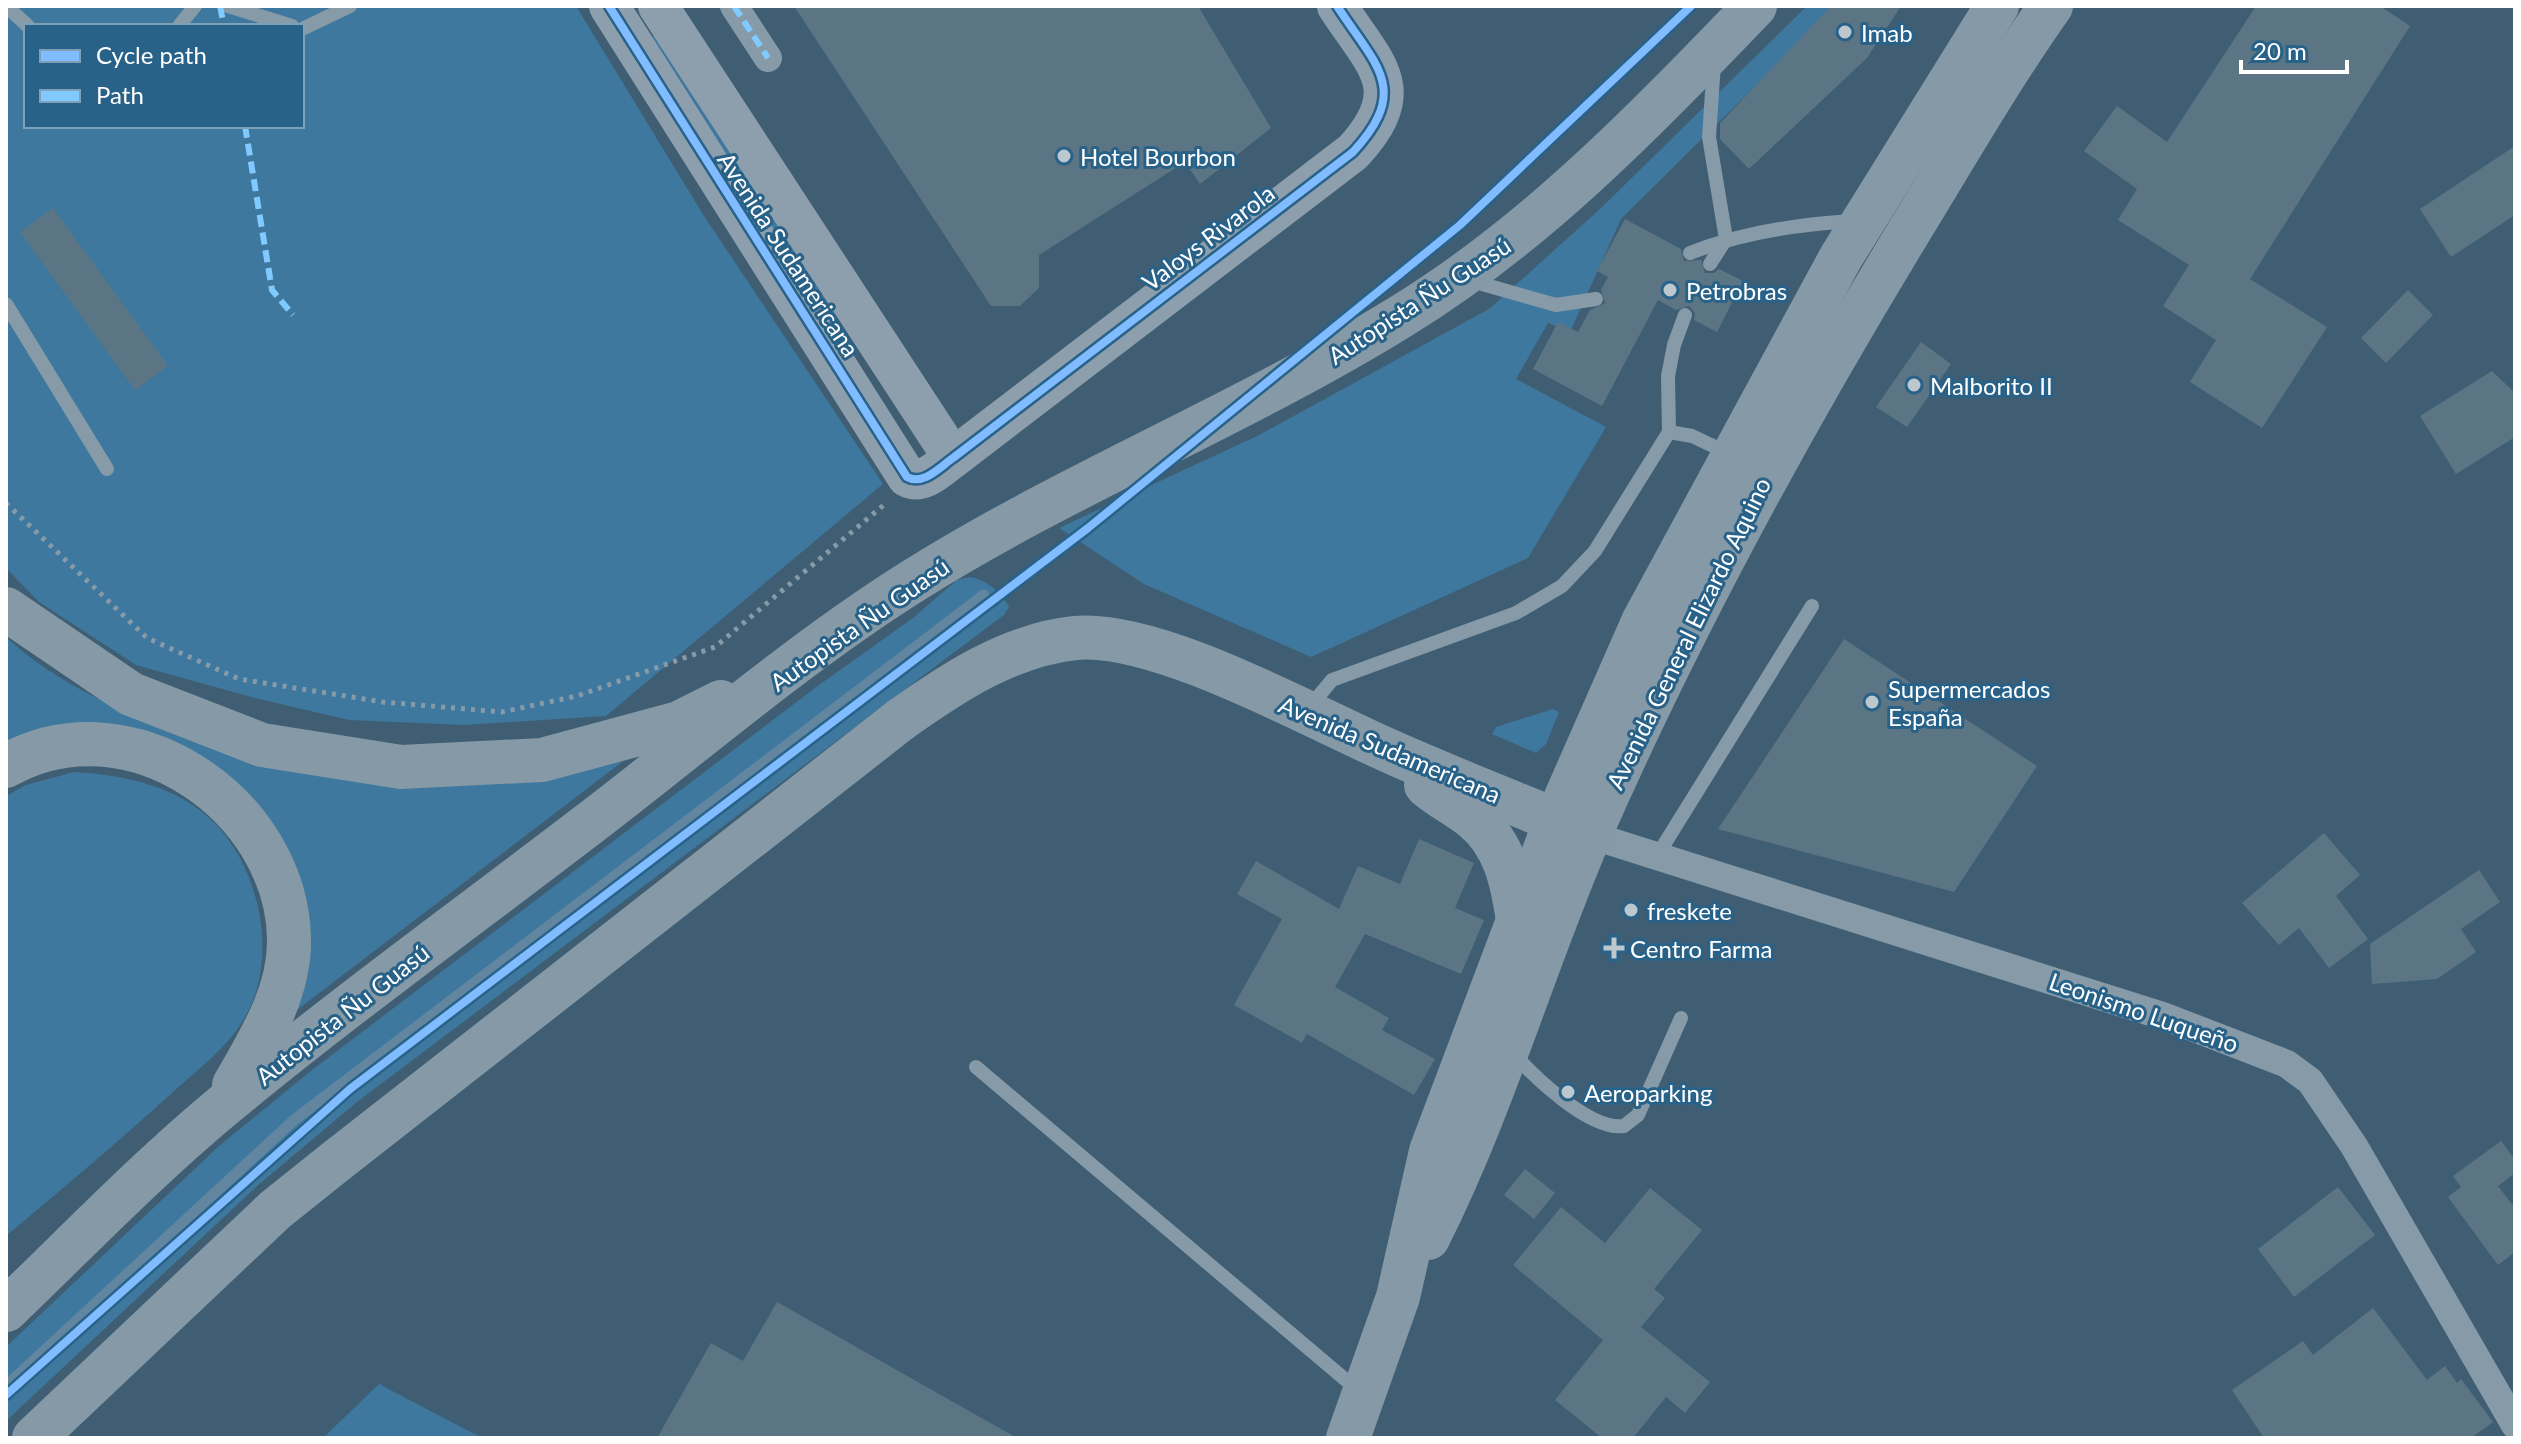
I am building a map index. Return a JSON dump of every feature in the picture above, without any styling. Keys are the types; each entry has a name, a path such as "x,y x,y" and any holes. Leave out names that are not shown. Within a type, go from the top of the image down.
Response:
{"highway":[{"name":"Autopista Ñu Guasú","path":"6,1310 219,1110 805,659 926,573 1022,517 1287,384 1404,315 1507,245 1609,155 1755,6"},
{"path":"6,609 131,694 262,745 401,767 542,760 664,727 805,659"},
{"name":"Avenida Sudamericana","path":"34,1438 275,1210 940,691 1008,656 1073,638 1101,637 1190,662 1389,751 1573,827"},
{"path":"6,766 22,757 73,746 123,748 182,767 218,791 246,820 271,858 286,893 290,941 283,984 267,1029 219,1110"},
{"path":"1389,751 1440,798 1473,818 1495,842 1511,873 1518,920"}],"main road":[{"name":"Avenida General Elizardo Aquino","path":"1398,1297 1465,1165 1510,1048 1573,827 1643,622 1841,257 1997,6"},
{"name":"Avenida General Elizardo Aquino","path":"1348,1438 1398,1297 1431,1151 1518,920 1684,633 1762,483 1880,280 2051,6"},
{"path":"1841,257 1880,280"}],"street":[{"name":"Avenida Sudamericana","path":"609,6 907,477 914,481"},
{"name":"Avenida Sudamericana","path":"658,6 953,458"},
{"path":"734,6 768,58"},
{"name":"Valoys Rivarola","path":"953,458 1353,152 1370,134 1382,111 1384,79 1337,6"},
{"path":"914,481 921,480 953,458"},
{"name":"Leonismo Luqueño","path":"1573,827 2163,1016 2287,1064 2310,1081 2354,1146 2515,1425"}],"lane":[{"path":"6,6 26,24"},
{"path":"181,24 195,6"},
{"path":"228,6 286,24"},
{"path":"304,28 350,6"},
{"path":"1710,264 1726,239 1709,137 1715,47"},
{"path":"1690,253 1726,239 1804,224 1863,220"},
{"path":"1460,277 1556,305 1596,299"},
{"path":"6,304 107,469"},
{"path":"1305,713 1332,680 1516,613 1562,586 1595,551 1669,432 1668,376 1685,315"},
{"path":"1669,432 1692,436 1732,455"},
{"path":"1657,856 1812,606"},
{"path":"1510,1048 1538,1082 1604,1124 1624,1126 1638,1115 1681,1018"},
{"path":"976,1067 1364,1394"}],"path":[{"path":"6,503 147,638 239,679 383,702 502,712 577,696 715,647 914,481"}],"shaded area":[{"path":"6,6 576,6 704,216 883,484 606,716 464,725 349,720 136,665 39,602 6,568"},
{"path":"1807,6 1836,6 1621,219 1570,332 1548,323 1516,379 1606,427 1528,558 1311,657 1144,584 1059,528 1257,436 1489,309 1600,209"},
{"path":"655,36 838,316 836,321 832,322 650,37"},
{"path":"970,577 988,584 1002,596 1009,607 1005,614 357,1102 257,1186 6,1421 6,1347 219,1146 312,1070 819,685 913,618 957,580"},
{"path":"6,637 69,683 187,739 622,762 293,1013 305,935 187,749 121,726 92,723 6,745"},
{"path":"1553,709 1559,712 1546,744 1536,753 1492,734 1496,727"},
{"path":"74,772 123,778 168,792 208,817 225,834 248,875 260,916 262,959 259,980 244,1019 220,1049 6,1236 6,796 26,785"},
{"path":"379,1384 482,1438 323,1438"}],"building":[{"name":"Hotel Bourbon","path":"794,6 1198,6 1271,128 1200,184 1185,162 1039,255 1039,288 1020,306 991,306"},
{"path":"1831,6 1901,6 1867,58 1749,169 1720,139 1720,123"},
{"path":"2256,6 2380,6 2410,26 2250,279 2327,327 2262,428 2190,382 2216,340 2163,306 2189,265 2118,220 2137,189 2084,151 2117,106 2167,142"},
{"path":"2515,146 2515,215 2451,257 2420,209"},
{"path":"53,208 168,366 135,390 20,232"},
{"name":"Petrobras","path":"1625,219 1681,249 1684,261 1701,260 1705,273 1714,273 1719,269 1743,281 1717,332 1694,320 1695,313 1689,306 1676,310 1658,300 1602,406 1533,369 1558,322 1578,332 1590,310 1605,303 1601,290 1608,277 1597,271"},
{"path":"2408,290 2433,315 2386,363 2361,338"},
{"name":"Malborito II","path":"1921,342 1951,364 1907,427 1876,407"},
{"path":"2492,371 2515,393 2515,437 2456,474 2420,416"},
{"name":"Supermercados España","path":"1844,639 2037,766 1954,892 1718,829"},
{"path":"2324,833 2360,875 2336,896 2368,939 2329,968 2299,928 2279,945 2242,903"},
{"path":"1419,839 1474,863 1455,908 1484,920 1461,974 1365,934 1335,987 1389,1018 1382,1030 1435,1059 1414,1095 1307,1034 1302,1043 1234,1005 1282,919 1237,894 1256,861 1339,909 1358,866 1400,884"},
{"path":"2479,870 2500,902 2461,929 2476,952 2437,979 2372,984 2370,944"},
{"path":"2501,1141 2515,1160 2515,1173 2498,1186 2515,1208 2515,1252 2498,1265 2448,1197 2461,1187 2453,1176"},
{"path":"1525,1169 1555,1193 1534,1219 1504,1195"},
{"path":"2338,1187 2375,1235 2294,1297 2258,1249"},
{"path":"1650,1188 1702,1230 1654,1289 1665,1298 1641,1327 1710,1382 1685,1413 1666,1397 1633,1438 1602,1438 1555,1400 1603,1340 1513,1265 1561,1207 1605,1243"},
{"path":"777,1302 1017,1438 657,1438 711,1343 743,1361"},
{"path":"2373,1308 2427,1380 2445,1366 2457,1383 2461,1379 2493,1422 2471,1438 2264,1438 2232,1390 2303,1341 2313,1355"}],"waterway":[{"path":"6,1386 294,1120 984,595"}],"marked path":[{"path":"220,6 224,24"},
{"path":"734,6 768,58"},
{"path":"245,128 272,290 293,315"}],"cycle path":[{"path":"609,6 907,477 913,479 937,470 1353,152 1371,130 1384,94 1374,62 1337,6"},
{"path":"6,1395 350,1089 1088,528 1460,225 1691,6"}],"place":[{"name":"Imab","path":"1845,32"},
{"name":"Hotel Bourbon","path":"1064,156"},
{"name":"Petrobras","path":"1670,290"},
{"name":"Malborito II","path":"1914,385"},
{"name":"Supermercados España","path":"1872,702"},
{"name":"freskete","path":"1631,910"},
{"name":"Centro Farma","path":"1614,948"},
{"name":"Aeroparking","path":"1568,1092"}]}
